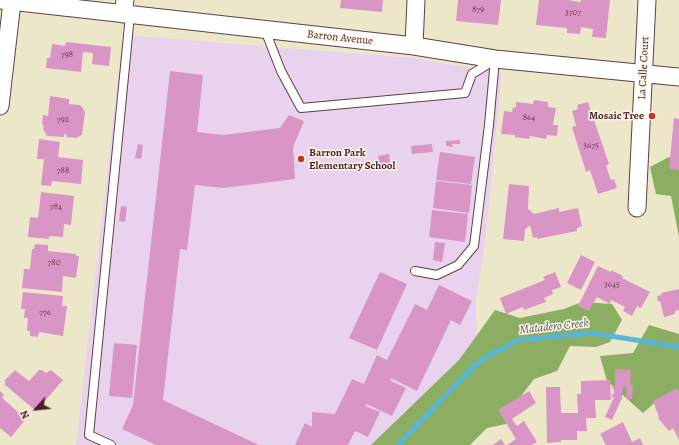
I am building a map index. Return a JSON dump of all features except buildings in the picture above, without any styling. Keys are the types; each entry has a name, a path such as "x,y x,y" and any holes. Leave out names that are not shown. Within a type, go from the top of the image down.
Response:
{"street":[{"path":"414,46 416,0"},
{"name":"La Calle Court","path":"637,208 648,0"},
{"path":"0,106 6,1"},
{"name":"Barron Avenue","path":"6,1 126,10 266,30 414,46 495,59 679,77"}],"lane":[{"path":"111,445 89,435 126,10"},
{"path":"266,30 281,71 301,108 465,93 472,74 495,59"},
{"path":"415,271 437,275 458,265 474,246 489,125 495,59"}],"shaded area":[{"name":"Barron Park Elementary School","path":"123,35 413,58 502,73 485,244 476,299 477,353 378,445 76,445"}],"green space":[{"path":"669,157 679,169 679,237 671,196 656,194 650,167"},
{"path":"582,302 612,304 622,320 610,342 596,347 570,346 557,371 534,379 515,404 506,424 487,428 470,445 371,445 459,360 495,310 520,318 564,309"},
{"path":"649,325 679,334 679,418 660,398 643,413 607,381 600,356 633,353"}],"waterway":[{"name":"Matadero Creek","path":"398,445 474,366 488,356 518,340 592,333 679,347"}],"place":[{"name":"Mosaic Tree","path":"652,116"},
{"name":"Barron Park Elementary School","path":"301,159"}]}
